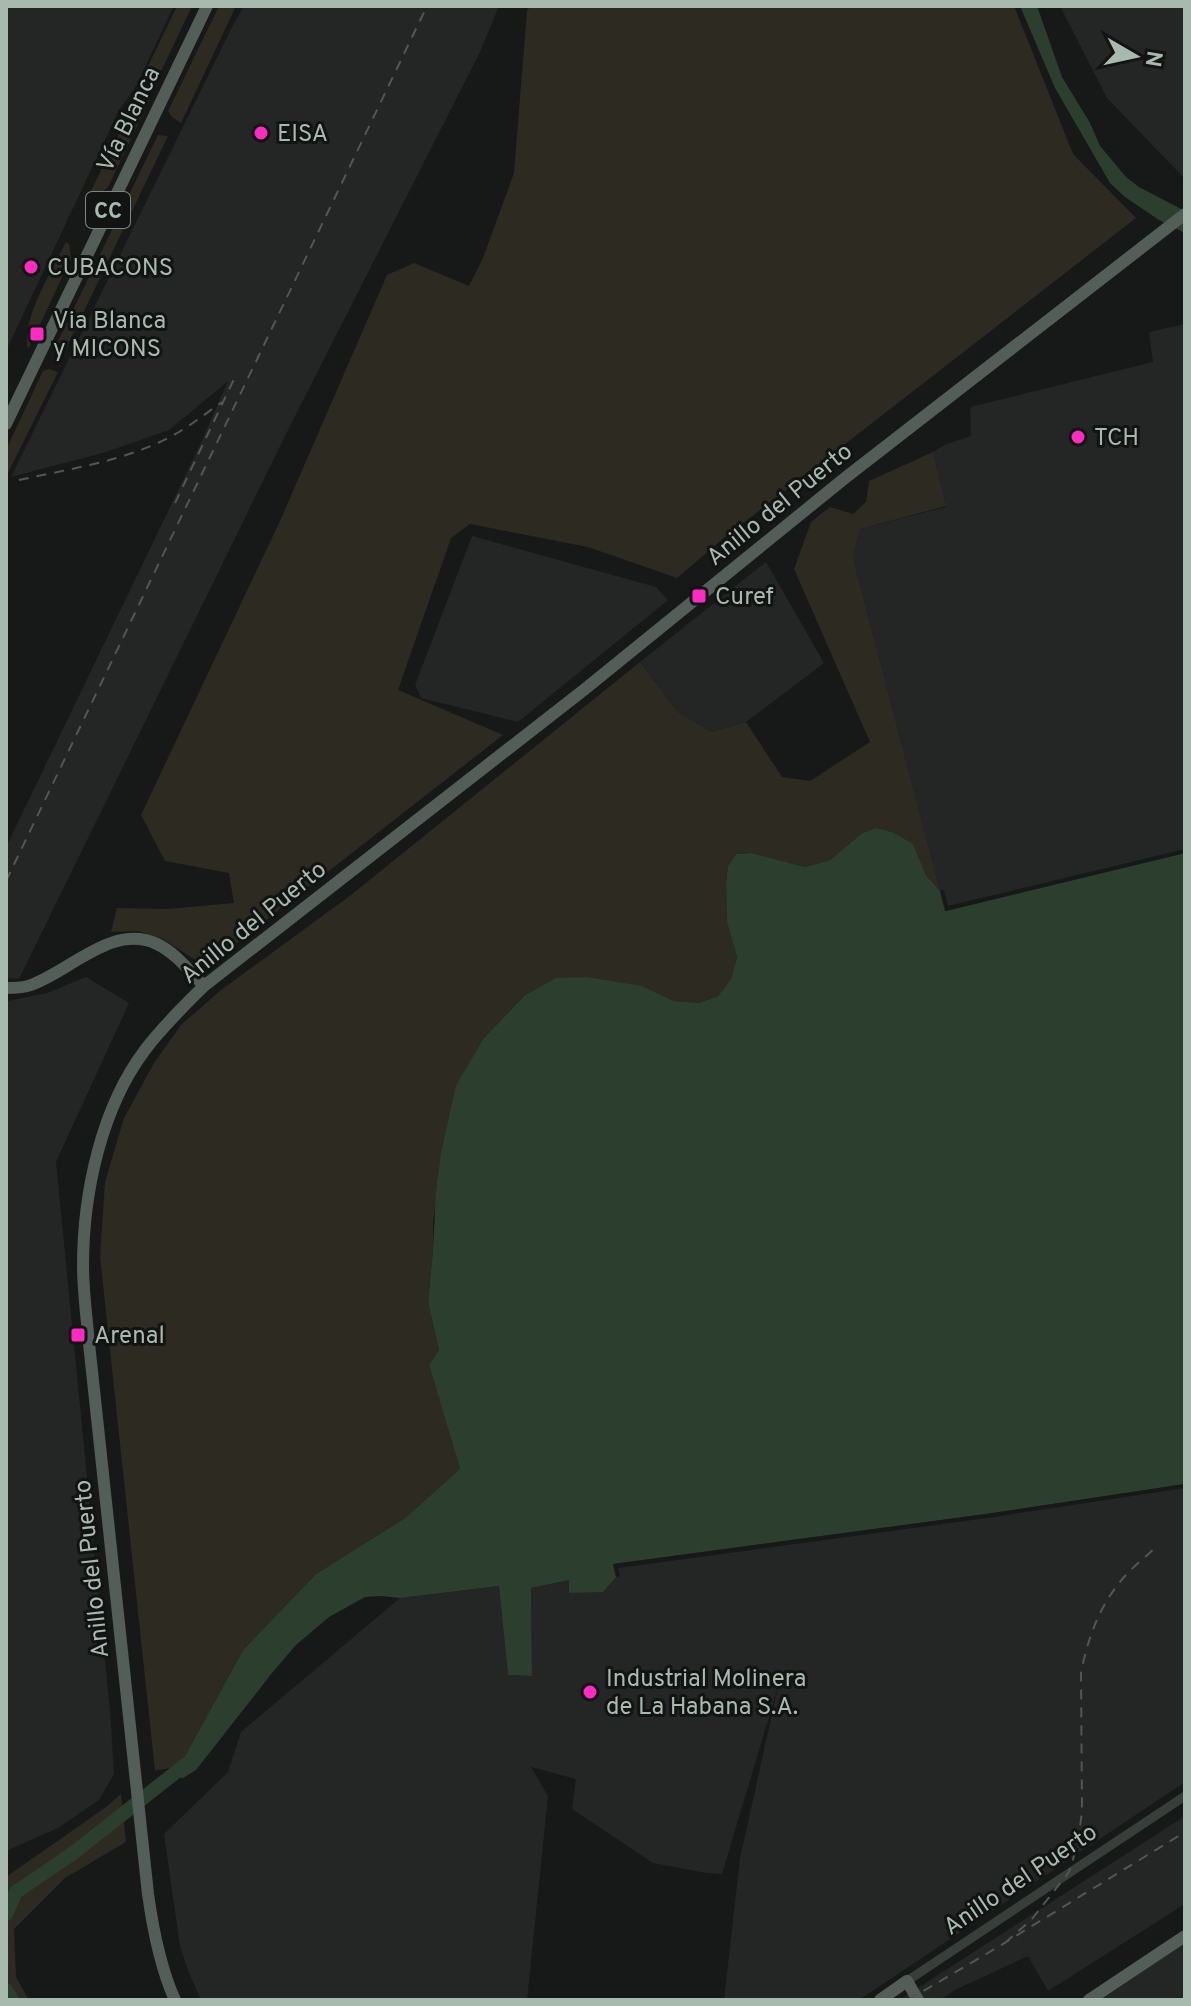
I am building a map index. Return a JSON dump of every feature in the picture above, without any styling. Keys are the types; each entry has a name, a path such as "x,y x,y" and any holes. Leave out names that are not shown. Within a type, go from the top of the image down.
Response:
{"main road":[{"name":"Vía Blanca","path":"6,424 207,6"},
{"name":"Anillo del Puerto","path":"175,2000 167,1983 153,1930 83,1269 85,1218 95,1163 128,1077 150,1044 204,986 585,689 845,478 1185,214"},
{"path":"6,988 29,986 118,940 135,938 157,944 176,957 204,986"},
{"path":"1089,2000 1185,1936"},
{"name":"Anillo del Puerto","path":"880,2000 907,1981"},
{"path":"907,1981 918,2000"}],"street":[{"name":"Anillo del Puerto","path":"907,1981 1185,1796"}],"shaded area":[{"path":"6,6 174,6 136,86 118,112 6,351"},
{"path":"177,6 192,6 155,84 136,91"},
{"path":"219,6 236,6 181,123 168,111"},
{"path":"244,6 499,6 480,52 287,432 19,979 6,978 6,847 228,381 169,430 106,452 11,477"},
{"path":"530,6 1014,6 1073,154 1136,218 719,542 677,578 588,547 470,524 451,538 398,690 503,735 206,967 163,939 138,931 111,932 117,908 168,909 234,903 229,873 165,861 141,815 280,521 387,275 414,263 469,286 483,258 514,173 527,11"},
{"path":"1020,6 1037,6 1062,77 1100,146 1126,177 1139,187 1185,211 1185,233 1159,220 1110,183 1055,88"},
{"path":"1060,6 1185,6 1185,179 1107,98"},
{"path":"150,99 108,187 101,193 89,195 128,115"},
{"path":"158,135 168,136 63,355 55,347"},
{"path":"66,242 71,258 29,348 27,334 34,307"},
{"path":"1185,324 1185,853 945,911 853,558 860,529 946,507 933,452 971,436 970,407 1153,362 1149,332"},
{"path":"43,371 58,372 6,477 6,450"},
{"path":"933,452 946,506 860,529 853,558 940,891 926,875 913,844 861,834 830,860 805,867 752,853 736,854 728,866 726,883 727,921 737,957 731,979 718,996 699,1003 674,1001 642,986 524,996 483,1039 456,1085 433,1221 428,1302 439,1350 429,1365 460,1469 405,1518 316,1574 243,1650 185,1756 174,1767 155,1771 100,1256 105,1182 124,1118 154,1063 181,1025 221,990 351,895 640,662 678,712 712,732 746,722 782,777 810,781 870,742 794,569 811,522 830,507 853,514 866,502 869,481"},
{"path":"472,536 656,587 668,600 518,722 421,698 415,685"},
{"path":"766,562 824,663 746,722 712,732 678,712 640,662"},
{"path":"876,828 894,833 913,844 926,875 940,891 946,911 1185,853 1185,1484 614,1564 616,1577 603,1592 569,1593 569,1580 531,1588 532,1676 508,1675 499,1586 400,1598 365,1597 329,1617 296,1645 196,1770 183,1778 172,1777 174,1767 185,1756 243,1650 316,1574 405,1518 460,1469 429,1365 439,1350 428,1302 441,1153 456,1085 483,1039 524,996 556,978 587,977 642,986 674,1001 699,1003 718,996 731,979 737,957 727,922 726,883 728,866 736,854 752,853 805,867 830,860 861,834"},
{"path":"86,977 129,1003 56,1162 114,1774 99,1800 58,1828 6,1851 6,1006 8,1001 47,993"},
{"path":"1185,1484 1185,1782 859,2000 724,2000 740,1858 779,1683 722,1874 653,1863 572,1809 576,1779 531,1767 548,1796 527,2000 201,2000 180,1946 164,1834 228,1772 241,1732 400,1598 499,1586 508,1675 532,1676 531,1588 569,1580 569,1593 613,1564"},
{"path":"121,1794 126,1842 65,1878 14,1929 16,1977 29,2000 6,2000 6,1877"},
{"path":"1185,1816 1185,1904 1048,1991 1028,1956 939,2000 899,2000"},
{"path":"1185,1942 1185,2000 1101,2000"}],"pier":[{"path":"1185,849 1185,853 945,911 940,891 944,890 948,906"},
{"path":"1185,1484 1185,1488 987,1518 618,1568 620,1576 616,1577 613,1564 986,1514"}],"waterway":[{"path":"6,1914 16,1892 72,1854 185,1765"},
{"path":"6,1990 12,2000"}],"railway":[{"path":"6,881 427,6"},
{"path":"175,503 235,377"},
{"path":"19,480 96,463 153,445 190,425 222,402"},
{"path":"1005,1943 1032,1919 1069,1872 1078,1843 1082,1811 1081,1673 1087,1647 1096,1622 1116,1587 1157,1546"},
{"path":"908,2000 1185,1832"}],"place":[{"name":"EISA","path":"261,133"},
{"name":"CUBACONS","path":"31,267"},
{"name":"Via Blanca y MICONS","path":"37,334"},
{"name":"TCH","path":"1078,437"},
{"name":"Curef","path":"699,596"},
{"name":"Arenal","path":"78,1335"},
{"name":"Industrial Molinera de La Habana S.A.","path":"590,1692"}]}
